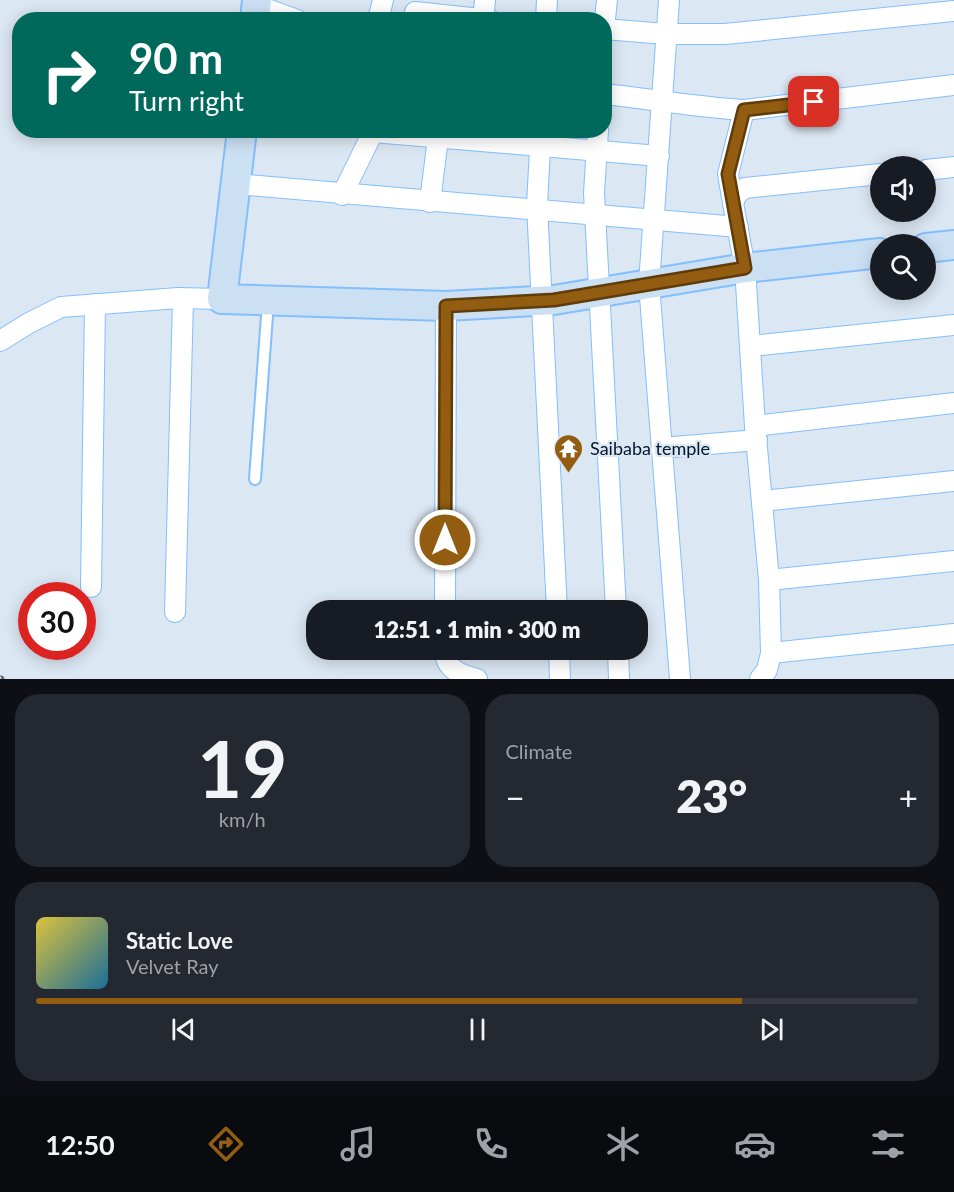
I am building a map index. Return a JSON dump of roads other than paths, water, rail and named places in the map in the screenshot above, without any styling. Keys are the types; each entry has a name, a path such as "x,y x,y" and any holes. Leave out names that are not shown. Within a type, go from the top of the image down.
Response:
{"street":[{"path":"669,0 649,284 680,679"},
{"path":"416,10 431,12"},
{"path":"612,29 666,34 725,33 954,11"},
{"path":"612,95 744,110 954,85"},
{"path":"744,110 728,174 745,268 769,580 771,653 767,670 760,679"},
{"path":"222,299 241,138"},
{"path":"342,195 370,138"},
{"path":"430,202 438,138"},
{"path":"557,600 537,211 540,138 597,151 659,156"},
{"path":"598,138 594,193 615,600"},
{"path":"936,169 954,167"},
{"path":"733,202 737,194 745,188 870,175"},
{"path":"236,184 342,195 738,227"},
{"path":"936,247 954,245"},
{"path":"4,339 28,322 62,307 183,298 446,306 543,301 745,268 870,254"},
{"path":"175,612 183,298"},
{"path":"91,582 95,304"},
{"path":"445,600 446,306"},
{"path":"751,346 954,325"},
{"path":"662,448 954,403"},
{"path":"762,501 954,481"},
{"path":"769,580 954,561"},
{"path":"771,653 954,634"},
{"path":"446,660 450,667 458,673 477,679"},
{"path":"559,660 560,679"},
{"path":"618,660 619,679"}],"lane":[{"path":"255,478 269,301"}],"place":[{"name":"Saibaba temple","path":"569,474"}]}
